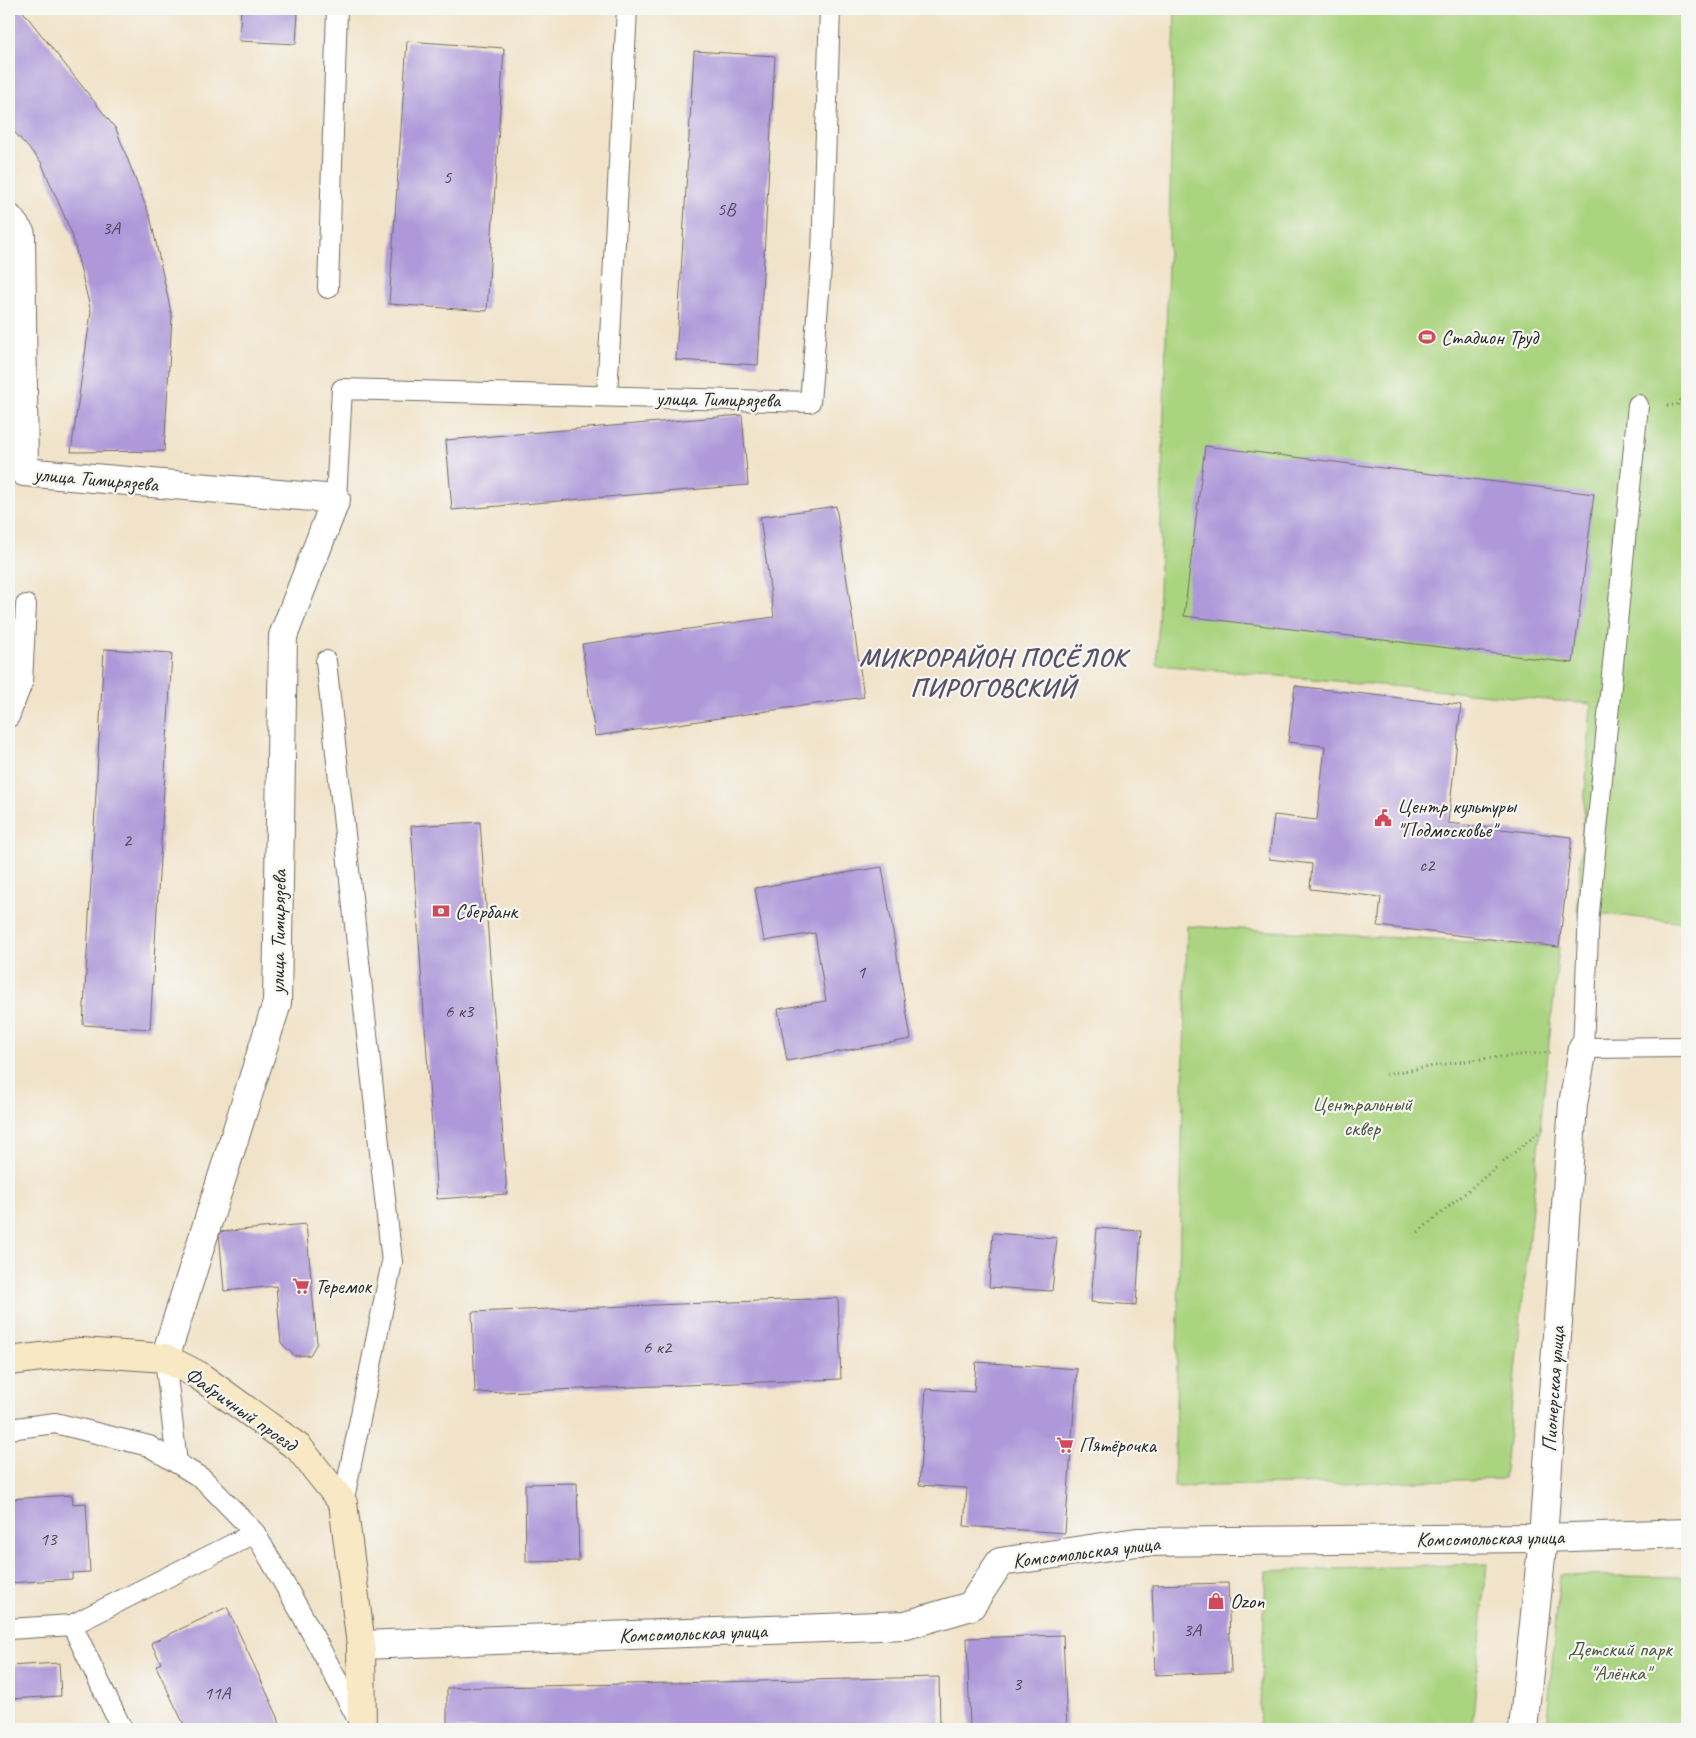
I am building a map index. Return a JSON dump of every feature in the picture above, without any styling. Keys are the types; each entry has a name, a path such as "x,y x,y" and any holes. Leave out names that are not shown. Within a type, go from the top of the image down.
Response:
{"street":[{"name":"улица Тимирязева","path":"9,218 21,234 24,472 336,499 283,636 277,1003 165,1358"},
{"name":"Пионерская улица","path":"1523,1729 1543,1538 1573,1104 1583,1048"},
{"name":"Фабричный проезд","path":"9,1361 82,1352 165,1358 198,1375 298,1448 343,1503"},
{"path":"343,1503 361,1645 362,1729"},
{"name":"Комсомольская улица","path":"361,1645 906,1626 971,1606 1000,1562 1137,1542 1543,1538 1687,1533"}],"lane":[{"path":"328,288 337,9"},
{"path":"607,396 627,9"},
{"name":"улица Тимирязева","path":"336,499 342,389 810,402 822,255 830,9"},
{"path":"1638,405 1589,913 1583,1048 1687,1047"},
{"path":"9,717 22,683 26,605"},
{"path":"326,661 392,1262 343,1503"},
{"path":"165,1358 177,1463"},
{"path":"9,1429 55,1424 150,1446 203,1479 255,1533 301,1613 362,1729"},
{"path":"9,1629 72,1625 255,1533"},
{"path":"72,1625 122,1729"}],"path":[{"path":"1386,1074 1471,1060 1583,1048"},
{"path":"1418,1232 1573,1104"}],"green space":[{"name":"Стадион Труд","path":"1175,9 1687,9 1687,923 1577,911 1591,704 1157,665"},
{"name":"Центральный сквер","path":"1187,926 1559,947 1504,1479 1174,1487"},
{"path":"1487,1564 1472,1729 1259,1729 1266,1571"},
{"name":"Детский парк \"Алёнка\"","path":"1560,1575 1687,1577 1686,1729 1546,1729"}],"building":[{"path":"9,9 21,9 116,129 151,220 172,317 164,451 71,452 91,312 72,234 41,162 9,126"},
{"path":"241,9 298,12 296,44 239,41"},
{"path":"407,41 504,48 487,311 389,304"},
{"path":"694,51 775,56 758,365 676,360"},
{"path":"742,415 748,485 452,510 446,440"},
{"path":"1205,446 1594,494 1573,663 1184,616"},
{"path":"836,506 864,697 595,736 582,644 774,617 760,517"},
{"path":"104,649 172,653 150,1029 83,1025"},
{"name":"Центр культуры \"Подмосковье\"","path":"1295,686 1461,705 1448,823 1572,837 1559,947 1378,926 1381,897 1310,889 1312,864 1269,859 1274,815 1317,820 1325,746 1288,742"},
{"path":"480,822 507,1194 437,1199 411,826"},
{"path":"882,867 911,1039 787,1061 778,1009 826,1001 815,933 764,941 755,888"},
{"path":"306,1224 317,1343 310,1355 295,1356 281,1343 276,1286 224,1291 219,1232"},
{"path":"1097,1228 1141,1231 1136,1305 1091,1302"},
{"path":"993,1233 1057,1238 1052,1291 989,1287"},
{"path":"838,1298 841,1379 475,1393 472,1312"},
{"path":"976,1362 1077,1369 1065,1533 964,1526 967,1488 919,1485 926,1389 974,1392"},
{"path":"577,1483 579,1561 526,1562 525,1484"},
{"path":"72,1495 73,1504 86,1503 90,1572 72,1573 72,1579 9,1583 9,1499"},
{"path":"1228,1583 1231,1672 1155,1675 1152,1585"},
{"path":"227,1607 278,1717 281,1729 186,1729 156,1666 161,1663 151,1643"},
{"path":"1063,1635 1067,1729 970,1729 967,1638"},
{"path":"59,1663 61,1696 9,1699 9,1666"},
{"path":"939,1677 940,1729 447,1729 447,1688"}],"place":[{"name":"Стадион Труд","path":"1427,337"},
{"name":"Центр культуры \"Подмосковье\"","path":"1383,818"},
{"name":"Сбербанк","path":"441,911"},
{"name":"Теремок","path":"301,1286"},
{"name":"Пятёрочка","path":"1065,1445"},
{"name":"Ozon","path":"1216,1601"}],"district":[{"name":"МИКРОРАЙОН ПОСЁЛОК ПИРОГОВСКИЙ","path":"993,672"}]}
